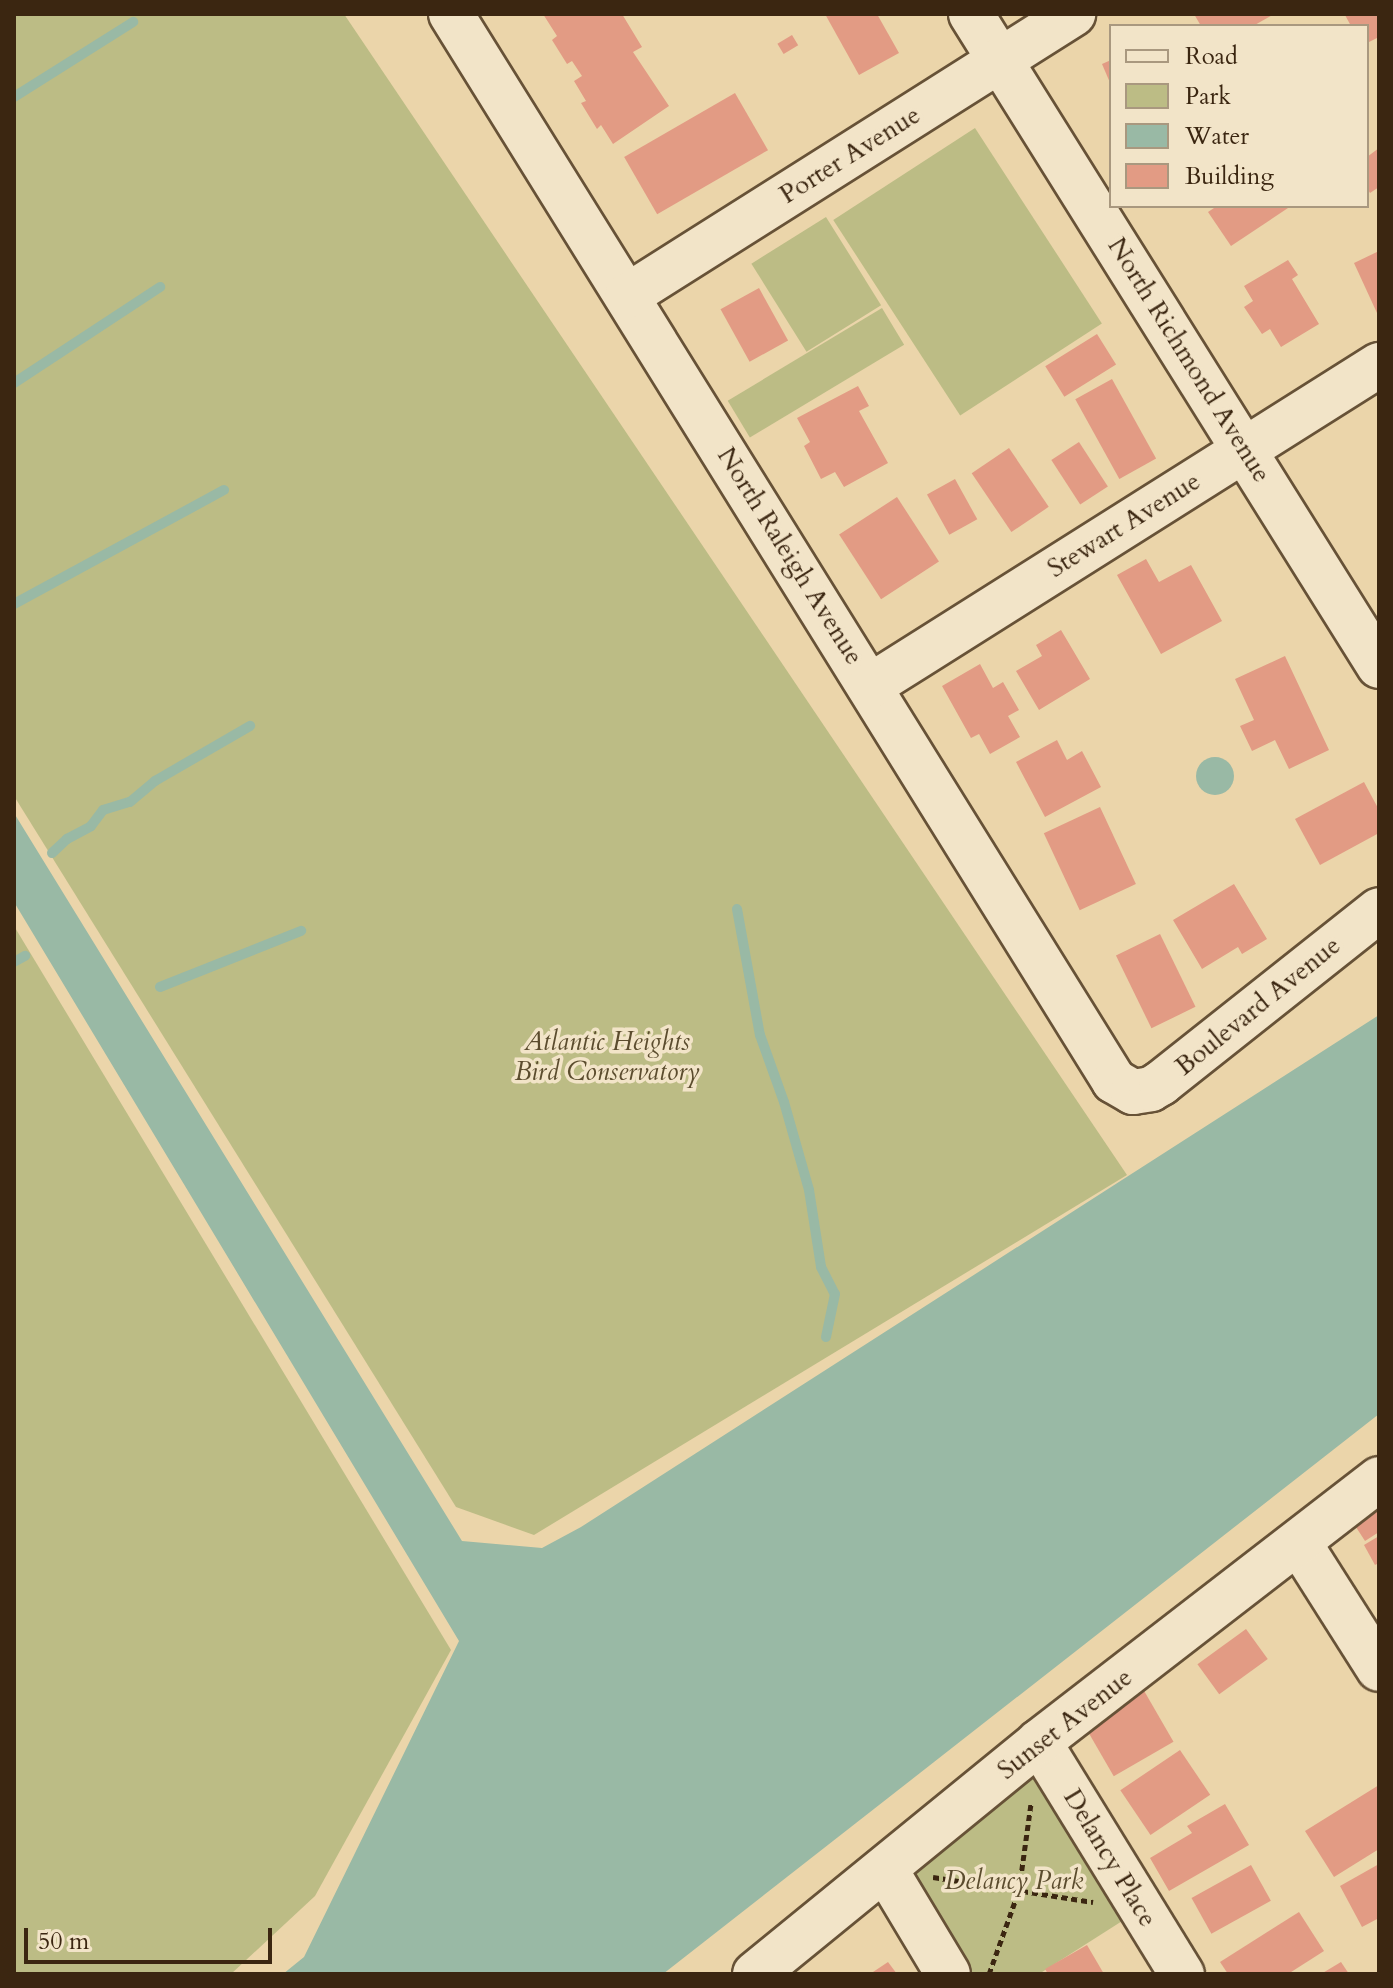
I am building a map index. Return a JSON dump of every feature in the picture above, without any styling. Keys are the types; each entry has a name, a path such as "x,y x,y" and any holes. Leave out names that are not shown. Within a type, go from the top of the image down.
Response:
{"street":[{"name":"North Raleigh Avenue","path":"451,14 870,686 1106,1072 1123,1089 1133,1092"},
{"name":"North Richmond Avenue","path":"971,14 1379,666"},
{"name":"Porter Avenue","path":"627,296 1073,14"},
{"name":"Stewart Avenue","path":"870,686 1379,365"},
{"name":"Boulevard Avenue","path":"1133,1092 1151,1089 1172,1076 1290,977 1379,910"},
{"name":"Sunset Avenue","path":"755,1974 1039,1742 1379,1479"},
{"path":"1299,1543 1379,1669"},
{"name":"Delancy Place","path":"1039,1742 1182,1974"},
{"path":"885,1869 948,1974"}],"path":[{"path":"989,1974 1019,1890 1031,1801"},
{"path":"885,1869 1141,1909"}],"green space":[{"name":"Atlantic Heights Bird Conservatory","path":"14,14 344,14 1127,1175 534,1535 456,1507 14,796"},
{"path":"975,128 1102,323 960,415 833,220"},
{"path":"826,217 881,305 806,352 751,264"},
{"path":"882,308 904,345 750,438 728,401"},
{"path":"14,926 451,1650 315,1896 231,1974 14,1974"},
{"name":"Delancy Park","path":"1039,1742 1141,1909 1039,1974 948,1974 885,1869"}],"water":[{"path":"1215,757 1229,762 1234,776 1229,790 1215,795 1201,790 1196,776 1201,762"},
{"path":"14,813 462,1541 542,1548 581,1527 1379,1015 1379,1414 663,1974 283,1974 304,1957 459,1641 14,902"}],"building":[{"path":"543,14 622,14 642,47 633,52 669,106 613,144 601,125 597,129 581,103 586,101 574,81 582,76 572,61 567,64 552,40 557,36"},
{"path":"825,14 877,14 899,53 859,75"},
{"path":"1194,14 1274,14 1256,24 1200,24"},
{"path":"1379,14 1379,37 1369,42 1369,24 1350,24 1345,15"},
{"path":"792,35 798,45 784,54 777,44"},
{"path":"1109,61 1109,80 1102,64"},
{"path":"735,93 768,150 657,214 624,157"},
{"path":"1379,148 1379,187 1370,193 1369,191 1369,156"},
{"path":"1214,208 1288,208 1231,246 1208,212"},
{"path":"1379,251 1379,312 1377,313 1354,263"},
{"path":"1288,260 1298,275 1292,279 1319,324 1281,347 1270,329 1262,334 1244,307 1253,301 1244,286"},
{"path":"759,288 788,340 750,362 721,309"},
{"path":"1097,334 1116,365 1064,397 1045,366"},
{"path":"1112,379 1156,459 1119,479 1075,399"},
{"path":"858,386 869,406 859,411 888,463 844,487 835,472 821,479 804,446 810,442 797,418"},
{"path":"1079,442 1108,486 1080,504 1051,460"},
{"path":"1009,448 1049,507 1011,532 972,473"},
{"path":"955,479 977,519 949,535 927,495"},
{"path":"897,497 939,562 881,599 839,535"},
{"path":"1146,559 1159,582 1191,565 1222,621 1161,654 1117,575"},
{"path":"1061,630 1090,679 1039,710 1016,671 1042,656 1036,645"},
{"path":"1285,656 1329,750 1289,769 1275,740 1252,751 1240,726 1254,720 1235,679"},
{"path":"980,664 993,688 1003,682 1019,710 1008,716 1020,737 990,754 979,734 971,738 942,686"},
{"path":"1057,740 1067,760 1082,751 1101,787 1045,817 1016,762"},
{"path":"1364,782 1379,810 1379,833 1320,865 1295,819"},
{"path":"1100,807 1136,884 1080,910 1044,833"},
{"path":"1234,884 1267,939 1242,954 1238,947 1202,969 1173,920"},
{"path":"1160,934 1196,1007 1151,1028 1116,955"},
{"path":"1379,1508 1379,1532 1365,1541 1354,1524"},
{"path":"1379,1536 1379,1563 1375,1565 1364,1545"},
{"path":"1246,1629 1268,1659 1219,1694 1197,1664"},
{"path":"1143,1689 1174,1742 1114,1776 1083,1724"},
{"path":"1180,1750 1210,1795 1151,1835 1120,1790"},
{"path":"1379,1785 1379,1849 1334,1877 1305,1831"},
{"path":"1225,1804 1249,1845 1169,1891 1150,1858 1192,1833 1187,1826"},
{"path":"1379,1864 1379,1918 1362,1927 1340,1886"},
{"path":"1251,1865 1271,1901 1211,1934 1192,1898"},
{"path":"1299,1912 1324,1951 1288,1974 1228,1974 1220,1962"},
{"path":"1087,1945 1104,1974 1048,1974 1045,1969"},
{"path":"888,1962 897,1974 870,1974"},
{"path":"1341,1962 1349,1974 1321,1974"}],"waterway":[{"path":"14,97 133,22"},
{"path":"14,383 160,287"},
{"path":"14,604 224,490"},
{"path":"52,853 67,839 91,826 103,810 130,802 155,781 250,726"},
{"path":"737,909 760,1035 784,1102 809,1190 821,1267 835,1294 826,1337"},
{"path":"160,987 301,931"},
{"path":"14,962 25,956"}]}
